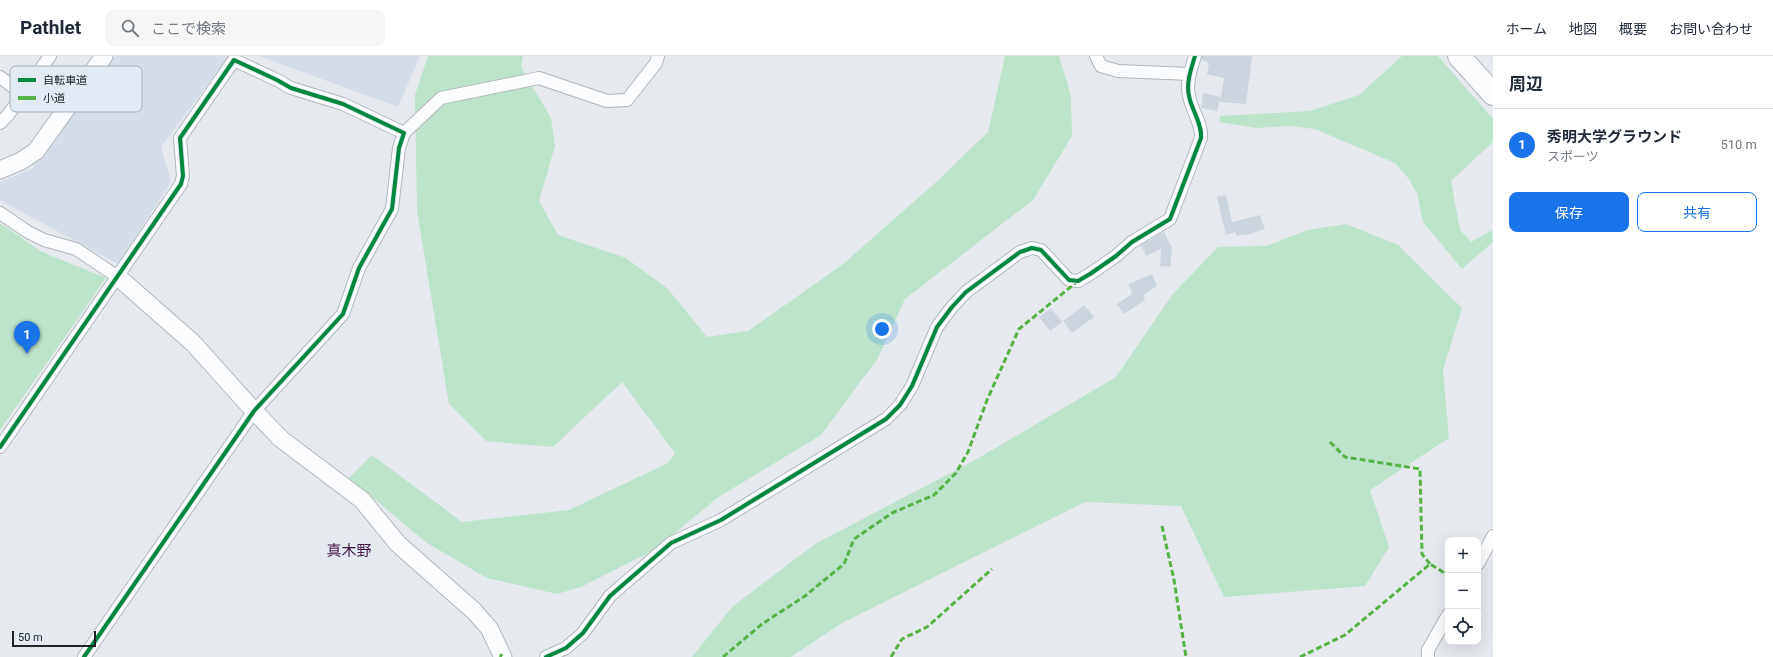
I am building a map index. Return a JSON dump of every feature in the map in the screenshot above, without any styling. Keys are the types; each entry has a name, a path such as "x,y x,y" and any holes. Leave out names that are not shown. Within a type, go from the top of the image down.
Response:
{"highway":[{"path":"1459,56 1493,94"},
{"path":"1478,56 1493,72"}],"street":[{"path":"43,66 50,56"},
{"path":"97,66 104,56"},
{"path":"84,657 254,411 343,314 359,268 392,209 399,148 404,133 441,98 539,78 607,101 627,100 656,63 658,56"},
{"path":"1096,56 1101,66 1118,71 1190,74"},
{"path":"546,657 566,648 583,633 610,596 671,542 721,520 886,419 900,405 912,386 937,326 952,307 966,292 1020,252 1032,248 1041,250 1069,280 1078,281 1116,256 1132,242 1170,219 1201,138 1202,130 1189,96 1190,74 1195,56"},
{"path":"0,447 181,184 183,176 180,138 234,60 278,80 291,88 343,104 404,133"},
{"path":"0,77 10,84"},
{"path":"0,123 10,110"},
{"path":"0,170 21,161 36,150 63,112"},
{"path":"0,213 28,232 44,240 76,249 118,277 193,343 281,439 362,500 398,544 474,611 489,628 503,657"},
{"path":"1481,558 1493,536"},
{"path":"1428,657 1428,650 1445,620"}],"shaded area":[{"path":"115,56 229,56 161,147 171,182 118,264 0,200 0,182 32,169 74,112 142,112 142,66 108,66"},
{"path":"259,56 420,56 398,107"}],"green space":[{"path":"428,56 523,56 521,67 551,118 555,146 539,201 558,235 626,258 668,289 707,337 748,331 843,264 934,184 988,132 1005,56 1059,56 1071,96 1072,136 1033,200 905,299 878,358 821,435 717,498 656,549 581,587 557,594 487,578 427,543 349,478 372,455 462,522 569,510 668,463 675,453 622,382 553,447 486,441 449,404 417,211 415,95"},
{"path":"1402,56 1438,56 1493,119 1493,142 1451,181 1460,230 1471,242 1492,230 1493,242 1462,269 1423,222 1417,193 1408,178 1395,163 1315,129 1289,126 1256,128 1219,122 1220,116 1310,111 1359,95"},
{"path":"0,223 42,252 106,278 0,430"},
{"path":"1346,224 1398,245 1462,308 1443,370 1449,438 1370,490 1389,547 1365,586 1224,597 1181,506 1085,502 842,623 791,657 692,657 732,607 815,544 977,459 1116,377 1172,295 1218,247 1266,246 1308,230"}],"building":[{"path":"1202,56 1252,56 1246,104 1220,102 1224,78 1207,74 1209,63 1202,60"},
{"path":"1203,93 1221,97 1217,111 1201,108"},
{"path":"1226,195 1232,222 1260,215 1265,229 1244,236 1243,234 1237,236 1235,232 1226,235 1217,197"},
{"path":"1164,232 1172,248 1170,267 1160,266 1161,249 1146,256 1141,245"},
{"path":"1152,274 1157,286 1143,295 1145,300 1124,314 1117,304 1132,294 1128,284"},
{"path":"1084,305 1094,317 1072,333 1063,321"},
{"path":"1051,308 1062,322 1050,331 1039,317"}],"marked path":[{"path":"723,657 762,624 805,596 844,564 854,539 892,513 934,495 956,473 968,452 987,400 1019,329 1078,281"},
{"path":"1330,442 1345,457 1420,469 1422,554 1430,564"},
{"path":"1162,526 1174,580 1186,657"},
{"path":"1300,657 1345,635 1430,564 1445,573"},
{"path":"891,657 902,639 927,627 992,569"}],"cycle path":[{"path":"546,657 566,648 583,633 610,596 671,543 721,520 886,419 900,405 912,386 937,327 952,307 966,292 1020,252 1032,248 1041,250 1069,280 1078,281 1116,256 1132,242 1170,219 1201,138 1200,127 1190,101 1188,91 1189,76 1195,56"},
{"path":"0,447 181,184 183,176 180,138 234,60 291,88 343,104 404,133 399,148 392,209 359,268 343,314 254,411 84,657"}],"place":[{"name":"秀明大学グラウンド","path":"27,354"}],"district":[{"name":"真木野","path":"349,551"}]}
